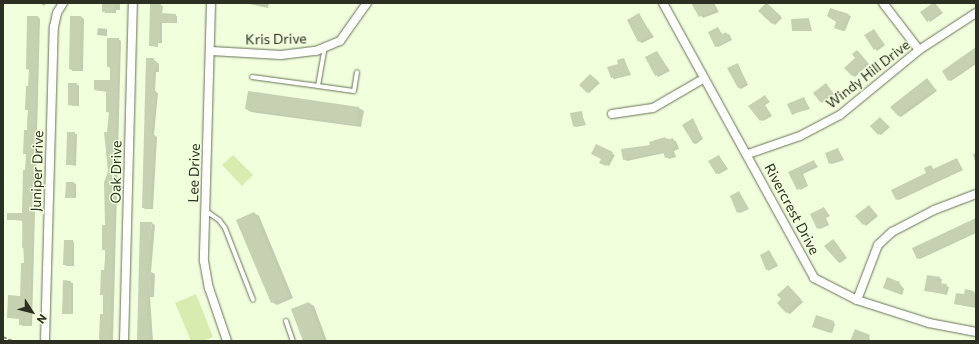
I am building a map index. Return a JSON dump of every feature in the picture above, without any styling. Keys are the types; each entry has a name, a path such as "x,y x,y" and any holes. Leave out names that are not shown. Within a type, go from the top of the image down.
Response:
{"street":[{"name":"Juniper Drive","path":"44,341 54,27 57,12 63,3"},
{"name":"Oak Drive","path":"124,341 134,3"},
{"name":"Lee Drive","path":"211,3 211,51 204,261 208,281 227,341"},
{"name":"Kris Drive","path":"211,51 281,54 316,51 340,41 367,3"},
{"name":"Rivercrest Drive","path":"663,3 703,79 748,154 814,278 857,300 929,323 976,332"},
{"path":"883,3 919,50"},
{"name":"Windy Hill Drive","path":"748,154 800,136 840,115 919,50 976,13"},
{"path":"612,114 653,108 703,79"},
{"path":"857,300 878,245 892,232 934,210 976,194"}],"lane":[{"path":"318,86 326,47"},
{"path":"252,77 354,91 357,72"},
{"path":"206,211 219,220 225,228 253,300"},
{"path":"286,321 293,341"}],"path":[{"path":"3,337 13,341"}],"green space":[{"path":"233,155 253,175 242,186 222,165"},
{"path":"196,294 213,337 203,341 191,341 175,303"}],"building":[{"path":"102,3 114,3 114,12 102,12"},
{"path":"150,3 161,3 161,13 176,14 175,23 160,22 160,42 157,42 157,46 149,46"},
{"path":"691,3 712,3 716,10 699,17"},
{"path":"766,3 781,16 772,24 758,11"},
{"path":"933,3 941,12 927,22 920,12"},
{"path":"830,8 849,14 843,31 834,28 836,22 827,16"},
{"path":"639,13 651,35 638,42 627,20"},
{"path":"27,16 38,16 38,30 30,325 19,325 19,318 7,318 8,295 20,296 21,263 24,263 22,220 7,220 7,213 22,213 23,170 26,170 26,154 23,154 24,130 27,130 28,110 25,110 26,86 28,86 29,69 26,69"},
{"path":"70,16 81,16 80,70 69,69"},
{"path":"809,18 810,30 792,31 791,19"},
{"path":"718,27 721,35 726,32 730,39 715,47 708,32"},
{"path":"874,29 884,44 874,50 864,35"},
{"path":"107,38 119,38 110,341 102,341 99,339 100,314 103,314 103,295 100,295 101,270 104,270 105,250 102,250 102,225 105,225 104,182 108,172 104,132 107,132 109,112 106,112 106,91 94,90 94,80 110,80 110,67 107,67"},
{"path":"976,47 976,62 948,81 942,71"},
{"path":"857,50 867,63 852,76 844,68 855,58 852,54"},
{"path":"657,51 668,69 655,76 645,57"},
{"path":"146,58 154,58 154,62 157,62 156,71 153,71 153,90 156,91 152,135 155,135 150,208 142,208"},
{"path":"624,58 629,74 611,78 607,67 618,64 617,60"},
{"path":"738,63 746,84 738,88 727,68"},
{"path":"590,74 598,81 587,93 579,85"},
{"path":"927,78 936,90 922,97 898,116 890,107"},
{"path":"68,83 77,83 77,106 68,105"},
{"path":"826,83 833,93 820,102 813,93"},
{"path":"248,91 359,107 357,125 245,109"},
{"path":"765,95 768,101 764,104 770,114 760,121 748,106"},
{"path":"804,97 808,108 792,115 787,104"},
{"path":"582,111 584,124 573,126 570,113"},
{"path":"880,117 888,126 878,135 870,126"},
{"path":"693,118 702,138 693,143 682,125"},
{"path":"67,132 75,132 74,165 66,165"},
{"path":"665,137 666,140 673,138 676,148 671,149 673,156 665,158 663,152 623,160 621,149 650,145 649,142"},
{"path":"596,144 613,152 606,166 599,163 601,159 591,154"},
{"path":"838,148 842,159 829,164 825,153"},
{"path":"719,155 726,168 716,174 708,161"},
{"path":"957,158 962,169 896,200 891,190 926,173 924,168 931,165 933,169"},
{"path":"814,160 816,165 801,173 807,185 797,190 788,172"},
{"path":"66,182 74,182 74,198 65,198"},
{"path":"739,191 748,208 737,213 730,196"},
{"path":"869,205 876,214 863,225 855,216"},
{"path":"824,207 828,215 824,217 827,224 817,229 810,214"},
{"path":"254,212 289,296 271,303 236,220"},
{"path":"976,218 976,232 917,259 912,248"},
{"path":"140,222 152,222 148,271 151,271 151,296 147,295 147,316 150,316 149,340 146,341 137,341"},
{"path":"833,239 845,257 838,262 824,246"},
{"path":"64,240 73,240 72,265 63,265"},
{"path":"769,250 777,264 766,270 760,255"},
{"path":"927,275 940,277 939,283 947,284 945,294 924,291"},
{"path":"887,277 900,282 899,285 902,287 900,294 883,288"},
{"path":"63,280 71,281 71,314 62,314"},
{"path":"788,285 801,299 786,313 777,303 781,299 777,295"},
{"path":"965,289 974,291 972,307 954,304 956,293 964,294"},
{"path":"309,302 324,341 303,341 291,309"},
{"path":"816,315 834,321 830,333 812,327"},
{"path":"855,329 870,335 867,341 850,341"}]}
